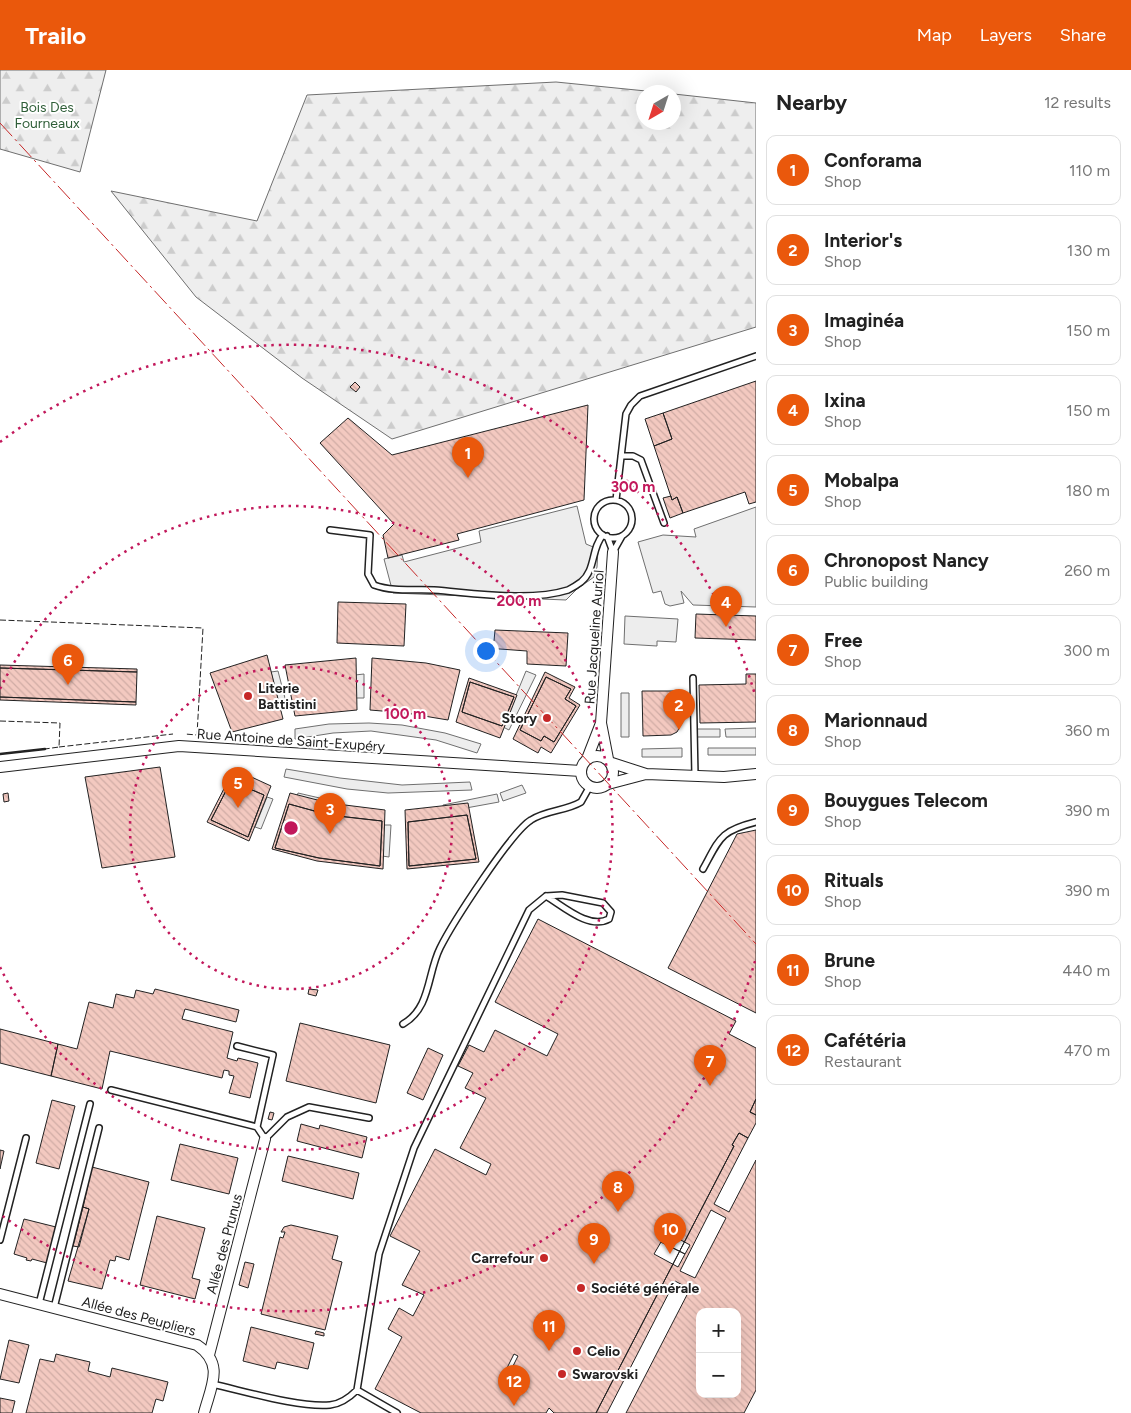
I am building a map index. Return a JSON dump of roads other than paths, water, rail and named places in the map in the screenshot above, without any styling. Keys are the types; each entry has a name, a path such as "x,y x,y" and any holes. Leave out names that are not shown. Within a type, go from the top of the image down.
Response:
{"street":[{"name":"Rue Jacqueline Auriol","path":"587,759 601,723 614,552"},
{"name":"Rue Jacqueline Auriol","path":"601,723 610,761"},
{"name":"Rue Antoine de Saint-Exupéry","path":"0,767 179,746 581,770"},
{"path":"646,774 596,755 587,759 581,770 583,779 590,786 600,788 646,774 695,776 756,774"},
{"path":"608,784 614,774 610,761"},
{"name":"Allée des Prunus","path":"209,1355 265,1139"},
{"name":"Allée des Peupliers","path":"0,1294 192,1343 209,1355"},
{"path":"204,1413 212,1384 214,1368 209,1355"}],"lane":[{"path":"616,500 626,414 631,405 640,396 756,356"},
{"path":"621,456 633,456 641,460 664,524"},
{"path":"616,500 626,504 632,514 629,529 622,536 614,552 605,536 595,524 595,512 602,504 616,500"},
{"path":"330,530 370,535 368,574 374,584 399,589 501,594 540,594 568,590 582,581 589,572 599,540 605,536 622,536"},
{"path":"693,678 695,776"},
{"path":"403,1024 413,1018 428,990 435,959 447,935 514,836 531,820 581,802 590,786"},
{"path":"703,869 723,834 734,828 756,822"},
{"path":"212,1384 309,1405 332,1405 348,1400 357,1390 378,1254 414,1148 529,910 546,896 562,895 603,903 611,912 609,919 602,923 591,922 546,896"},
{"path":"237,1046 273,1055 257,1127"},
{"path":"111,1090 257,1127 265,1139 287,1117 309,1107 369,1118"},
{"path":"39,1304 90,1104"},
{"path":"54,1308 98,1128"},
{"path":"0,1240 26,1138"},
{"path":"357,1390 397,1413"}],"place":[{"name":"Conforama","path":"468,478"},
{"name":"Ixina","path":"726,627"},
{"name":"Chronopost Nancy","path":"68,685"},
{"name":"Literie Battistini","path":"248,696"},
{"name":"Story","path":"547,718"},
{"name":"Interior's","path":"679,730"},
{"name":"Mobalpa","path":"238,808"},
{"name":"Imaginéa","path":"330,834"},
{"name":"Free","path":"710,1086"},
{"name":"Marionnaud","path":"618,1212"},
{"name":"Rituals","path":"670,1254"},
{"name":"Carrefour","path":"544,1258"},
{"name":"Bouygues Telecom","path":"594,1264"},
{"name":"Société générale","path":"581,1288"},
{"name":"Brune","path":"549,1351"},
{"name":"Celio","path":"577,1351"},
{"name":"Swarovski","path":"562,1374"},
{"name":"Cafétéria","path":"514,1406"}],"park label":[{"name":"Bois Des Fourneaux","path":"47,116"}]}
